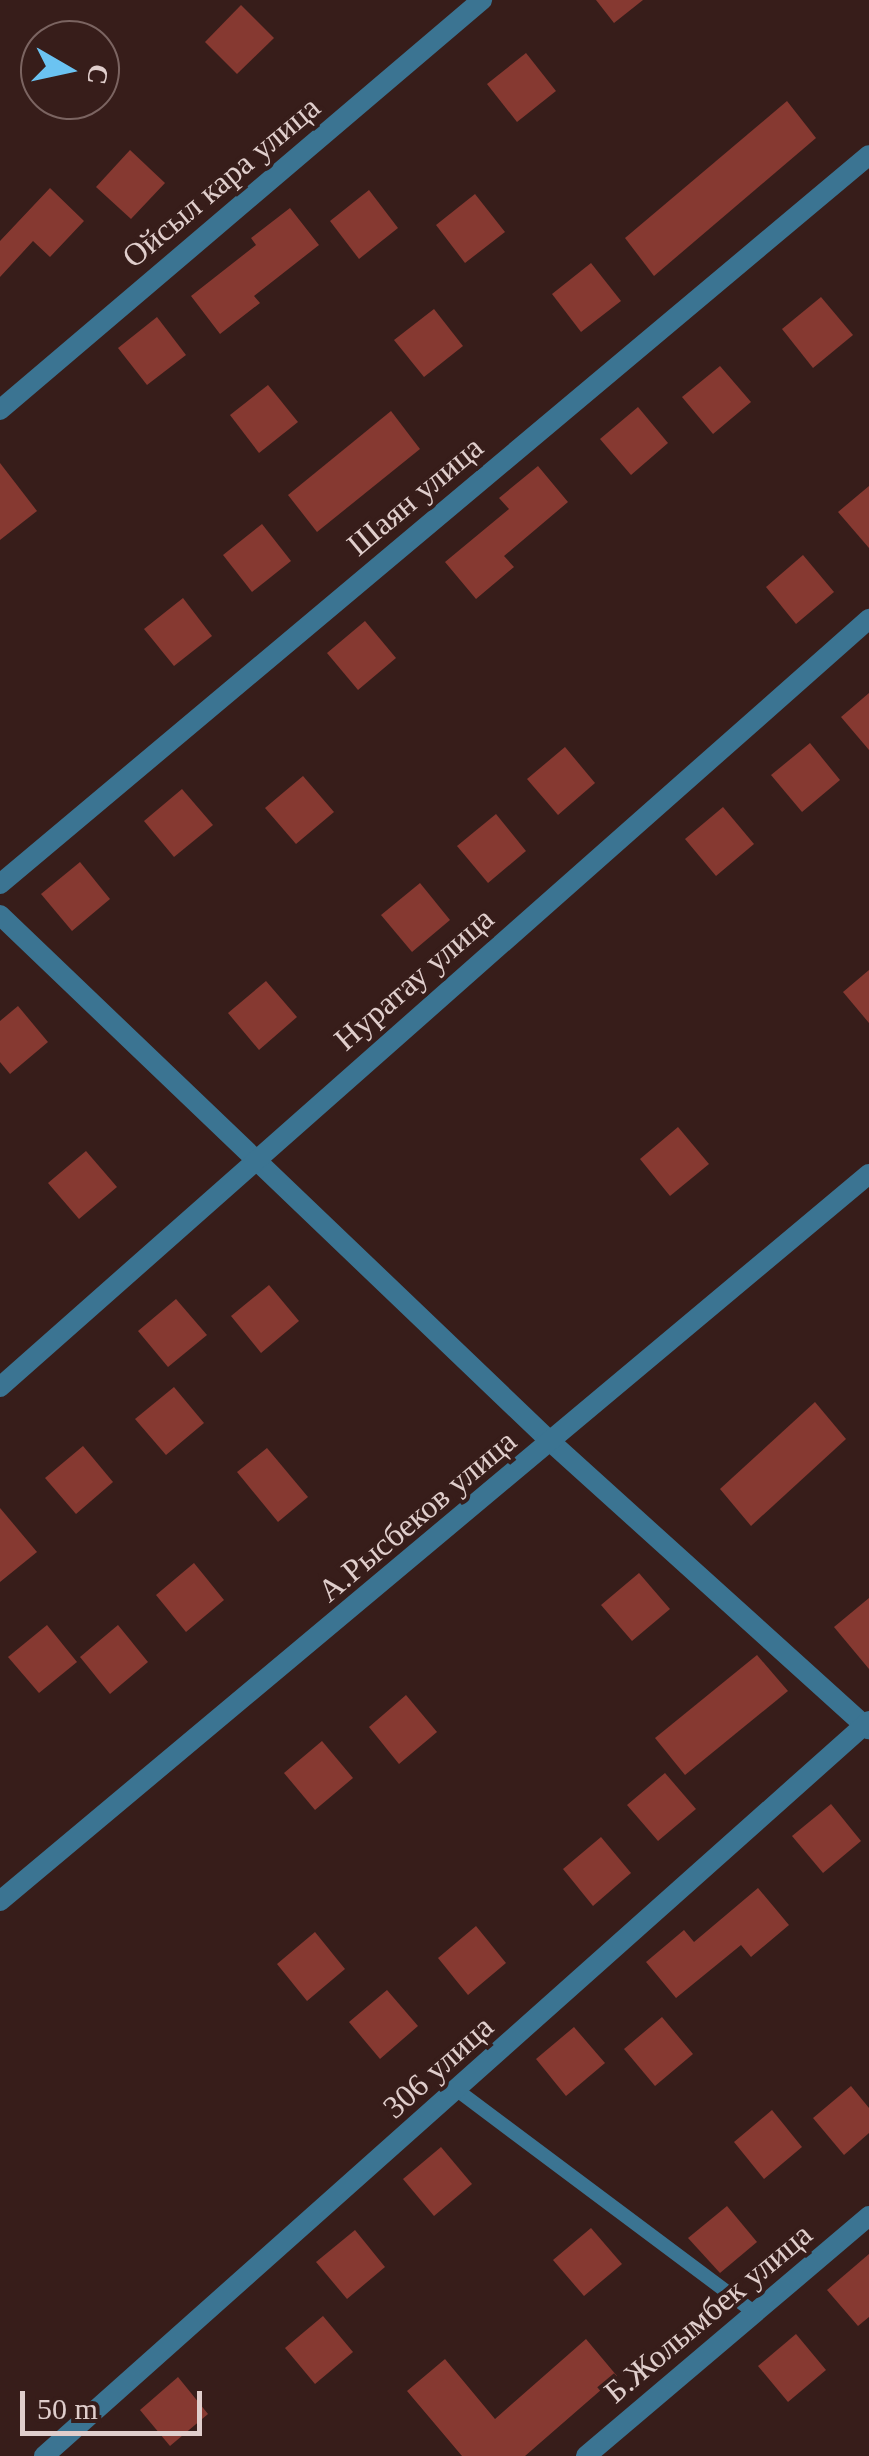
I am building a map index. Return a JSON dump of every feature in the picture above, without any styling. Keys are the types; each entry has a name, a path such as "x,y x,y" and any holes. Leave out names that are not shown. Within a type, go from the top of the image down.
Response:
{"street":[{"name":"Ойсыл кара улица","path":"0,410 482,0"},
{"name":"Шаян улица","path":"0,884 869,155"},
{"name":"Нуратау улица","path":"0,1387 869,619"},
{"path":"0,915 552,1443 868,1725"},
{"name":"А.Рысбеков улица","path":"0,1901 869,1174"},
{"name":"306 улица","path":"44,2456 868,1725"},
{"name":"Б.Жолымбек улица","path":"586,2456 869,2216"}],"lane":[{"path":"457,2090 756,2313"}],"building":[{"path":"596,0 643,0 614,23"},
{"path":"241,5 274,38 237,74 205,42"},
{"path":"526,53 556,91 517,122 487,84"},
{"path":"787,101 816,138 654,276 625,238"},
{"path":"130,150 165,183 131,219 96,187"},
{"path":"50,188 84,221 50,257 33,241 0,277 0,241"},
{"path":"369,190 398,228 359,259 330,221"},
{"path":"475,194 505,232 465,263 436,225"},
{"path":"290,208 319,245 254,296 260,303 220,334 191,296 256,245 251,238"},
{"path":"591,263 621,301 581,332 552,294"},
{"path":"821,297 853,335 813,368 782,329"},
{"path":"434,309 463,346 424,377 394,340"},
{"path":"157,317 186,355 147,385 118,348"},
{"path":"720,366 751,402 713,434 682,397"},
{"path":"268,385 298,422 259,453 230,415"},
{"path":"638,407 668,443 631,475 600,439"},
{"path":"391,411 420,449 317,532 288,495"},
{"path":"0,463 37,511 0,540"},
{"path":"538,466 568,502 504,556 514,567 476,599 445,562 509,509 499,498"},
{"path":"869,486 869,548 838,512"},
{"path":"262,524 291,561 252,592 223,555"},
{"path":"803,555 834,592 796,624 766,587"},
{"path":"183,598 212,636 174,666 144,629"},
{"path":"365,621 396,658 358,690 327,653"},
{"path":"869,693 869,750 841,717"},
{"path":"810,743 840,780 802,812 771,775"},
{"path":"565,747 595,783 558,815 527,779"},
{"path":"303,776 334,812 296,844 265,808"},
{"path":"182,789 213,825 174,857 144,821"},
{"path":"723,807 754,844 716,876 685,839"},
{"path":"496,814 526,851 488,883 457,846"},
{"path":"80,862 110,899 72,931 41,894"},
{"path":"420,883 450,920 412,952 381,915"},
{"path":"869,970 869,1023 843,992"},
{"path":"266,981 297,1017 259,1050 228,1013"},
{"path":"18,1006 48,1042 10,1074 0,1062 0,1021"},
{"path":"678,1127 709,1164 670,1196 640,1159"},
{"path":"86,1151 117,1187 79,1219 48,1183"},
{"path":"269,1285 299,1321 261,1353 231,1316"},
{"path":"176,1299 207,1335 168,1367 138,1331"},
{"path":"174,1387 204,1423 166,1455 135,1419"},
{"path":"815,1402 846,1439 751,1526 720,1489"},
{"path":"83,1446 113,1482 76,1514 45,1478"},
{"path":"267,1448 308,1497 278,1522 237,1472"},
{"path":"0,1508 37,1552 0,1582"},
{"path":"194,1563 224,1600 186,1632 156,1595"},
{"path":"639,1573 670,1609 632,1641 601,1605"},
{"path":"869,1598 869,1669 834,1627"},
{"path":"47,1625 77,1662 39,1693 8,1657"},
{"path":"118,1625 148,1662 110,1694 80,1657"},
{"path":"757,1655 788,1691 685,1775 655,1738"},
{"path":"406,1695 437,1732 399,1764 369,1727"},
{"path":"322,1741 353,1778 315,1810 284,1773"},
{"path":"665,1773 696,1809 658,1841 627,1805"},
{"path":"831,1804 861,1841 823,1873 792,1836"},
{"path":"601,1837 631,1873 593,1906 563,1869"},
{"path":"758,1888 789,1925 751,1957 741,1945 676,1998 646,1962 684,1930 694,1942"},
{"path":"476,1926 506,1963 468,1995 438,1958"},
{"path":"315,1932 345,1969 307,2001 277,1964"},
{"path":"387,1990 418,2026 380,2059 349,2022"},
{"path":"662,2017 693,2054 655,2086 624,2049"},
{"path":"574,2027 605,2063 566,2096 536,2059"},
{"path":"851,2086 869,2108 869,2133 844,2155 813,2118"},
{"path":"772,2110 802,2147 764,2179 734,2142"},
{"path":"441,2147 472,2184 434,2216 403,2179"},
{"path":"727,2206 757,2242 720,2273 688,2238"},
{"path":"591,2228 622,2264 584,2296 553,2260"},
{"path":"355,2230 385,2267 347,2299 316,2262"},
{"path":"869,2254 869,2317 858,2326 827,2290"},
{"path":"323,2316 353,2352 315,2384 285,2348"},
{"path":"796,2334 826,2370 788,2402 758,2366"},
{"path":"586,2339 617,2376 525,2456 462,2456 407,2391 445,2359 495,2419"},
{"path":"178,2377 208,2414 170,2446 140,2410"}]}
